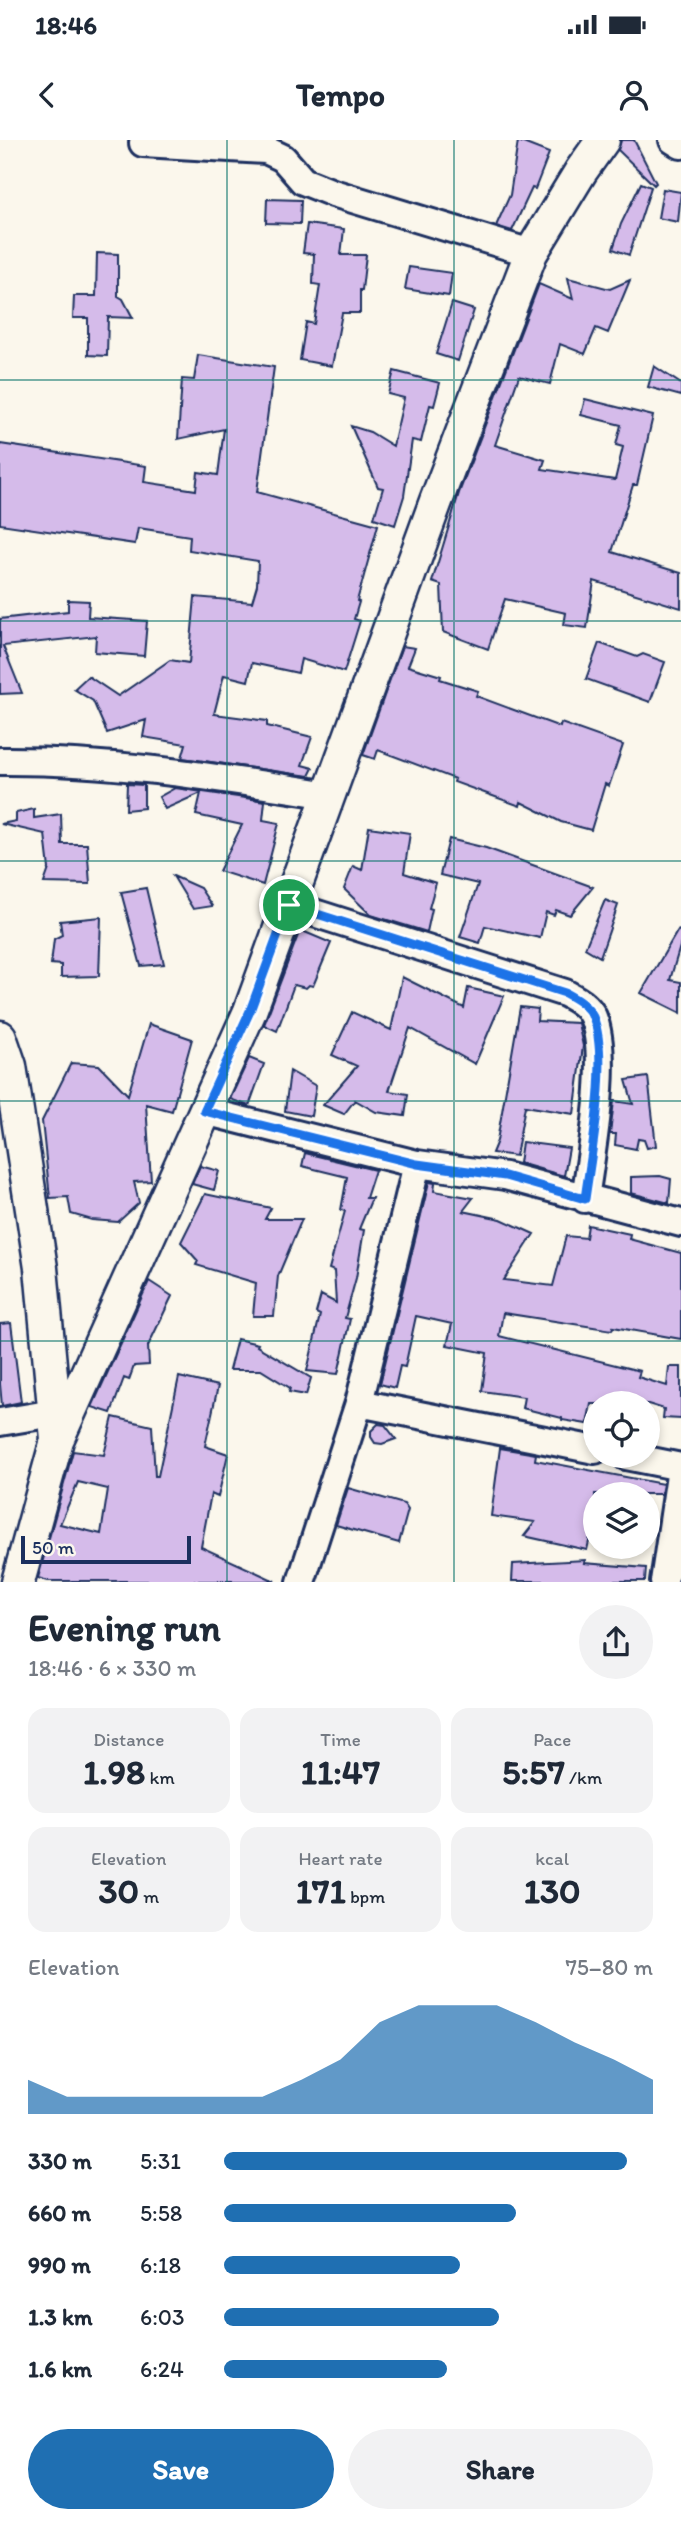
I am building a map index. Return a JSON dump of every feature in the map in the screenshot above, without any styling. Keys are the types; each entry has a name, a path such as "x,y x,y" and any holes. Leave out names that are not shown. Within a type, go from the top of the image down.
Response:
{"street":[{"path":"18,1581 56,1427 250,1011 436,501 531,253 603,140"},
{"path":"673,140 681,145"},
{"path":"143,143 266,150 283,159 303,181 333,193 531,253"},
{"path":"0,761 158,768 330,795"},
{"path":"289,905 565,993 583,1004 593,1017 600,1064 585,1199"},
{"path":"3,1057 41,1268 56,1427"},
{"path":"204,1111 417,1164 505,1176 681,1223"},
{"path":"301,1581 359,1403 417,1164"},
{"path":"359,1403 583,1448"},
{"path":"0,1422 56,1427"},
{"path":"660,1463 681,1468 664,1581"}],"building":[{"path":"621,140 634,140 656,183 654,185 618,150"},
{"path":"518,141 549,153 535,189 532,188 512,231 496,226 510,195"},
{"path":"641,183 651,187 629,255 613,249 621,224"},
{"path":"663,189 681,192 678,222 658,218"},
{"path":"267,199 301,200 300,224 266,223"},
{"path":"307,224 344,229 341,255 366,255 360,290 360,313 342,313 332,366 300,360 306,322 314,324 320,285 313,284 314,254 303,253"},
{"path":"97,253 118,254 118,296 123,299 133,318 108,317 107,356 88,355 88,318 73,318 74,296 96,296"},
{"path":"409,267 452,273 449,296 405,289"},
{"path":"568,278 610,289 630,280 608,333 596,328 585,354 560,344 550,384 519,376 495,445 545,460 542,469 615,480 623,447 616,445 621,425 581,415 585,399 653,416 637,485 633,485 612,552 681,573 681,608 594,581 587,628 564,625 566,613 505,599 488,649 443,632 441,585 432,582 459,493 539,284 573,299"},
{"path":"452,303 474,310 458,361 436,354"},
{"path":"198,355 274,367 257,492 378,525 357,601 359,602 354,619 360,621 344,672 301,659 298,673 252,663 248,681 224,675 214,714 267,721 267,726 312,737 302,765 313,768 309,776 182,758 186,744 143,737 146,720 107,733 93,701 74,689 88,676 118,696 170,660 189,663 195,597 252,602 257,585 258,561 189,550 190,536 138,528 135,544 0,524 0,444 146,466 144,482 196,490 198,472 218,475 224,429 178,439 182,379 194,380"},
{"path":"654,366 681,384 681,396 648,387"},
{"path":"394,371 440,383 434,406 430,405 421,442 412,440 404,496 395,525 374,518 383,488 378,487 351,426 370,432 393,446 404,398 388,394"},
{"path":"68,600 89,601 88,617 147,621 144,656 95,652 96,636 3,646 22,693 0,694 0,619 68,611"},
{"path":"599,643 637,657 643,654 665,662 650,702 586,679"},
{"path":"402,646 415,648 408,666 441,676 440,679 478,691 476,696 560,727 561,723 623,745 609,786 605,784 591,830 561,822 521,802 520,806 454,782 455,779 378,750 375,759 363,755"},
{"path":"127,784 144,785 144,808 126,810"},
{"path":"175,788 265,801 263,820 279,823 263,885 219,871 242,825 196,815 201,793 165,809 159,797"},
{"path":"34,809 34,818 61,814 62,844 87,844 90,884 44,883 49,869 45,834 1,824 16,821 16,813"},
{"path":"369,827 410,833 404,873 436,883 429,908 432,909 427,932 371,915 344,889 353,866 362,870"},
{"path":"449,839 486,848 593,887 570,915 556,910 554,915 546,912 540,938 485,926 480,943 460,937 478,884 440,875"},
{"path":"173,876 200,888 212,906 193,909"},
{"path":"146,888 164,964 141,966 121,892"},
{"path":"605,900 618,905 600,957 585,948"},
{"path":"101,917 99,976 61,977 61,965 51,964 54,939 62,935 60,921"},
{"path":"300,930 331,943 313,986 306,988 294,985 277,1031 264,1025"},
{"path":"678,930 681,932 681,943 670,980 681,982 681,1013 641,993"},
{"path":"402,977 464,1008 468,988 504,996 475,1064 410,1028 389,1091 408,1094 405,1116 376,1112 355,1100 344,1114 323,1105 357,1066 332,1055 352,1012 391,1030"},
{"path":"520,1007 538,1009 537,1021 578,1023 583,1046 574,1114 525,1106 516,1156 492,1153 497,1141"},
{"path":"149,1024 192,1039 172,1111 146,1104 151,1181 134,1182 139,1203 118,1222 92,1220 71,1214 68,1197 50,1198 42,1121 71,1063 99,1065 128,1095"},
{"path":"249,1058 264,1064 249,1106 230,1099"},
{"path":"290,1071 316,1086 311,1116 285,1111"},
{"path":"648,1077 656,1146 647,1148 644,1140 638,1139 636,1149 615,1145 616,1134 610,1134 614,1101 633,1104 626,1080"},
{"path":"522,1142 569,1148 564,1176 519,1163"},
{"path":"305,1153 375,1170 366,1198 372,1198 359,1229 364,1230 356,1278 345,1318 350,1319 338,1374 307,1371 320,1315 316,1313 321,1295 336,1303 334,1271 329,1269 345,1211 341,1210 347,1177 302,1166"},
{"path":"200,1166 219,1171 214,1190 192,1184"},
{"path":"660,1176 671,1179 669,1203 631,1193 631,1177"},
{"path":"429,1182 435,1183 434,1191 473,1198 463,1211 501,1219 534,1234 504,1280 553,1286 566,1236 586,1238 588,1225 630,1234 629,1239 681,1253 681,1339 503,1313 499,1336 640,1371 638,1377 667,1386 669,1367 681,1367 681,1419 663,1418 660,1391 583,1391 583,1423 522,1408 524,1397 482,1391 487,1353 447,1345 452,1324 416,1316 405,1367 400,1366 395,1388 380,1384"},
{"path":"205,1194 271,1208 265,1219 302,1219 278,1276 274,1316 253,1316 256,1283 196,1265 198,1261 181,1242"},
{"path":"149,1281 172,1296 148,1346 149,1365 134,1366 129,1380 124,1378 111,1413 92,1407"},
{"path":"11,1323 21,1402 2,1406 0,1324"},
{"path":"237,1339 258,1344 257,1346 311,1378 306,1395 289,1392 290,1388 261,1370 229,1370"},
{"path":"179,1377 218,1386 205,1446 228,1454 218,1497 211,1494 201,1547 275,1581 48,1581 38,1578 73,1451 104,1455 113,1417 152,1426 155,1476 158,1476","holes":["78,1482 108,1489 101,1534 60,1524"]},
{"path":"378,1424 385,1425 396,1439 382,1444 375,1443 371,1431"},
{"path":"500,1448 536,1454 535,1460 652,1482 583,1482 583,1549 524,1536 535,1522 491,1516"},
{"path":"348,1488 404,1504 408,1510 399,1543 336,1525"},
{"path":"585,1560 584,1563 646,1568 645,1581 512,1581 513,1564"}],"route":[{"path":"289,905 565,993 583,1004 593,1017 600,1064 585,1199 505,1176 417,1164 204,1111 250,1011 289,905"}]}
